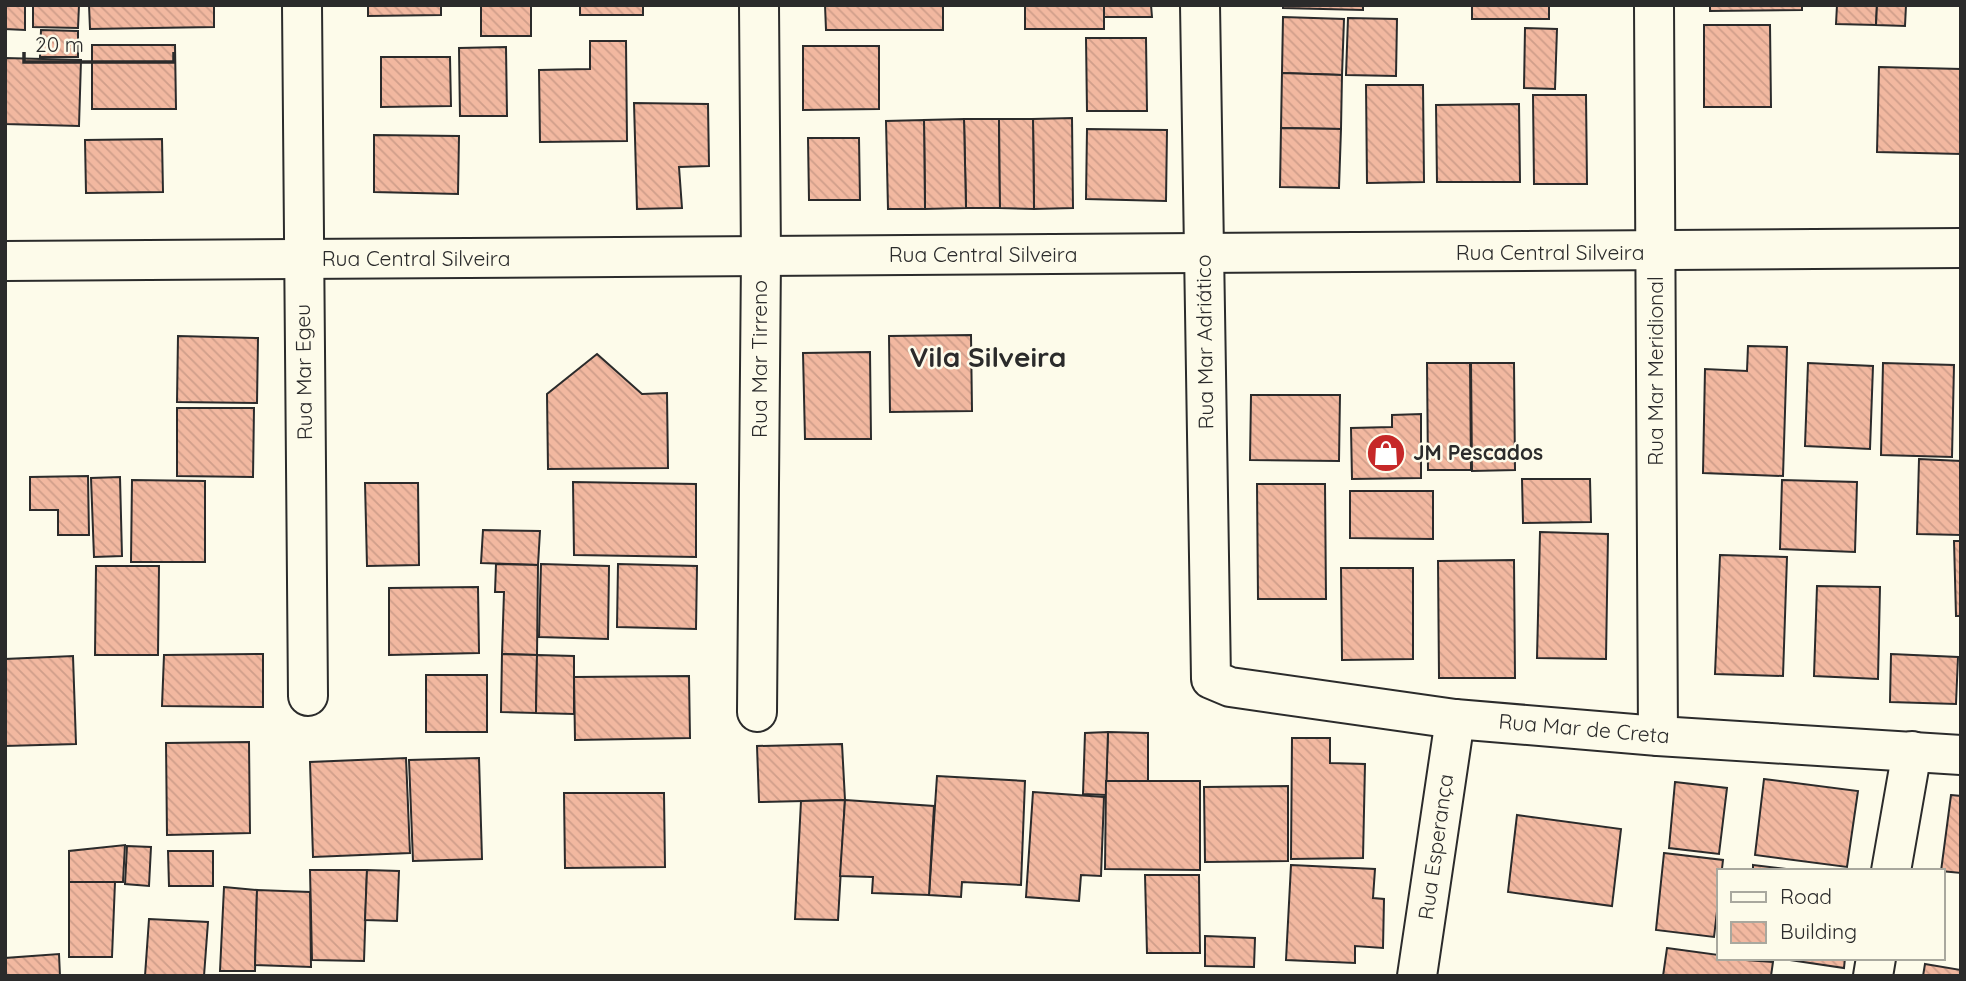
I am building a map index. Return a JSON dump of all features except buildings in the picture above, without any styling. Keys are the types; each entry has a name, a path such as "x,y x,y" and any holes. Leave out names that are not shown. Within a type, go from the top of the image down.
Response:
{"street":[{"name":"Rua Mar Egeu","path":"302,5 308,696"},
{"name":"Rua Mar Tirreno","path":"757,712 761,257 759,5"},
{"name":"Rua Mar Adriático","path":"1200,5 1211,679"},
{"name":"Rua Mar Meridional","path":"1654,5 1658,736"},
{"name":"Rua Central Silveira","path":"5,261 1961,248"},
{"name":"Rua Mar de Creta","path":"1211,679 1230,687 1455,719 1658,736 1961,755"},
{"name":"Rua Esperança","path":"1417,976 1455,719"},
{"path":"1891,869 1912,751"}],"place":[{"name":"JM Pescados","path":"1386,453"}],"district":[{"name":"Vila Silveira","path":"988,357"}]}
